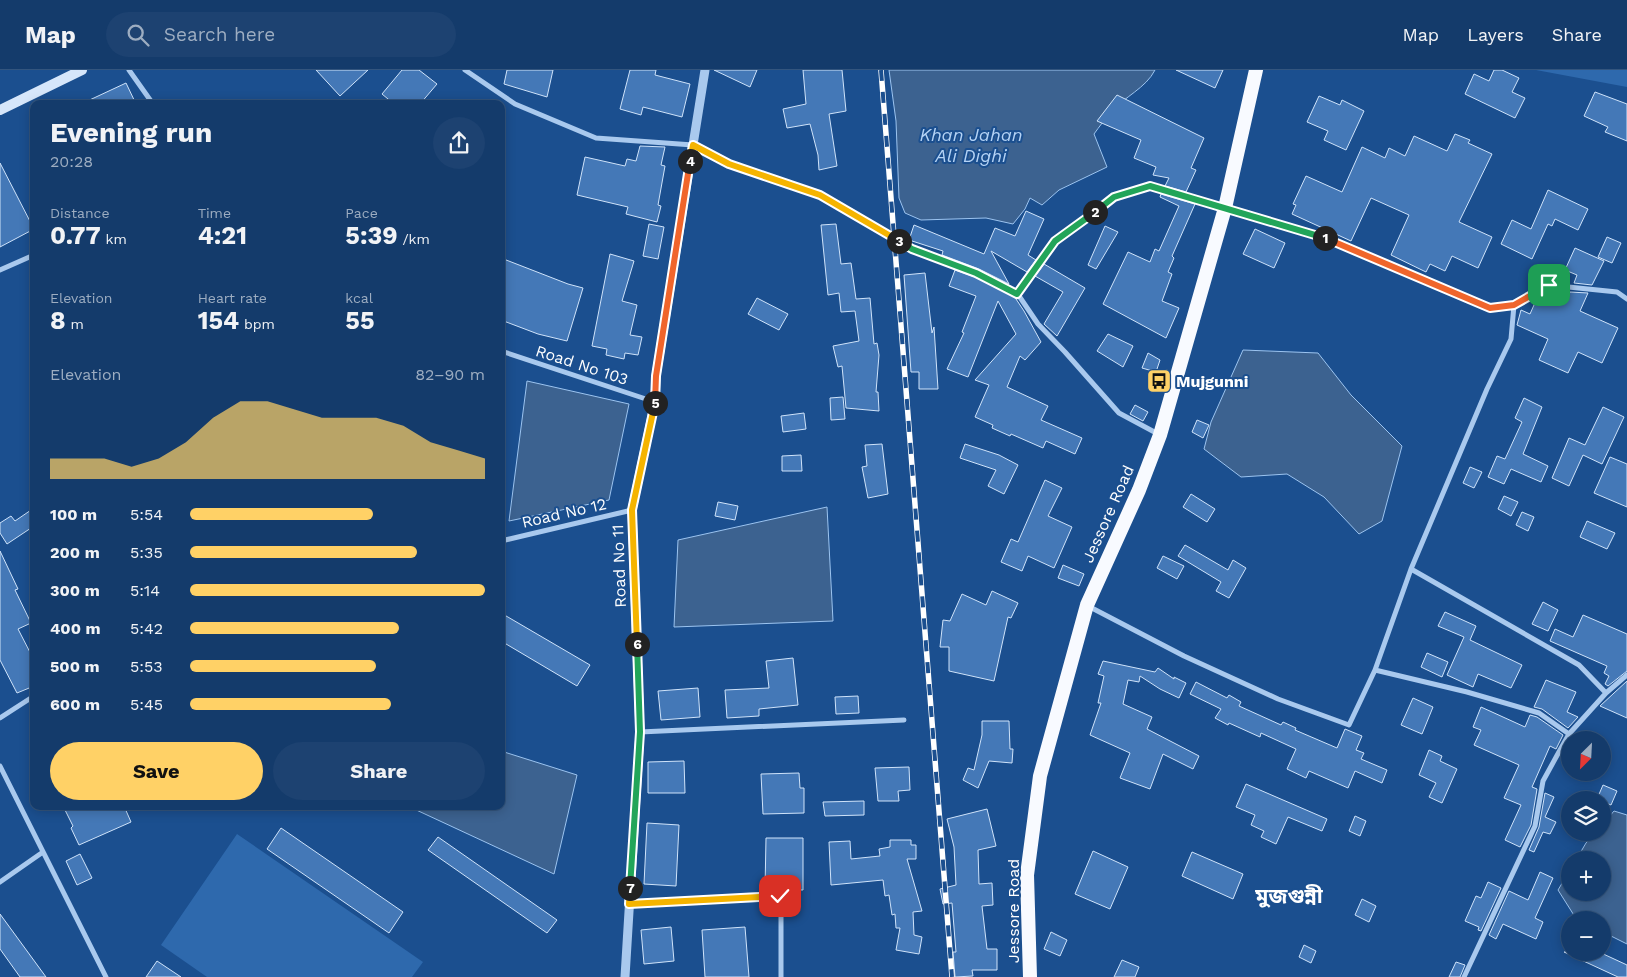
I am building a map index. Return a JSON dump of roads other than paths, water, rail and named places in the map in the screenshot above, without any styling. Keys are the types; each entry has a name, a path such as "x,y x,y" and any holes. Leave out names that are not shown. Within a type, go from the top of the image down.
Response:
{"highway":[{"name":"Jessore Road","path":"1030,977 1027,874 1040,776 1087,605 1139,490 1160,435 1225,208 1256,70"}],"main road":[{"path":"0,110 82,70"}],"street":[{"path":"129,70 150,100"},
{"path":"465,70 515,104 596,138 693,145 729,164 820,195 912,249 976,273 1017,294 1038,324 1119,413 1160,435"},
{"name":"Road No 11","path":"625,977 640,732 632,510 655,402 656,376 705,70"},
{"path":"1017,294 1055,241 1114,197 1150,186 1319,236 1490,308 1514,305 1549,285 1617,292 1627,299"},
{"path":"0,270 30,257"},
{"path":"1087,605 1184,656 1278,699 1350,725 1375,670 1411,569 1487,389 1511,339 1514,305"},
{"name":"Road No 103","path":"505,352 655,402"},
{"name":"Road No 12","path":"505,540 632,510"},
{"path":"1411,569 1579,665 1606,694"},
{"path":"1375,670 1467,692 1539,713 1565,731"},
{"path":"1572,731 1606,694 1627,675"},
{"path":"0,718 30,699"},
{"path":"640,732 904,720"},
{"path":"1464,977 1535,826 1543,782 1561,749"},
{"path":"0,766 106,977"},
{"path":"0,882 43,852"},
{"path":"629,904 780,896 781,977"}],"water":[{"name":"Khan Jahan Ali Dighi","path":"889,70 1155,70 1141,87 1111,112 1094,134 1107,167 1059,190 1042,205 1030,198 1025,209 1013,224 986,218 921,220 905,213 899,198 896,121"},
{"path":"1243,350 1318,353 1351,395 1402,446 1382,521 1359,534 1324,497 1287,474 1241,477 1204,449 1211,422"},
{"path":"527,381 629,404 609,500 509,521"},
{"path":"827,507 833,621 674,627 678,540"},
{"path":"505,752 577,775 554,874 416,810 505,810"},
{"path":"1614,811 1627,815 1627,944 1611,936 1611,911 1571,911 1565,901 1611,901 1611,851 1581,851 1588,841 1611,841 1611,815"}],"railway":[{"path":"881,70 952,977"}],"place":[{"name":"Mujgunni","path":"1159,381"}],"district":[{"name":"মুজগুন্নী","path":"1289,895"}]}
